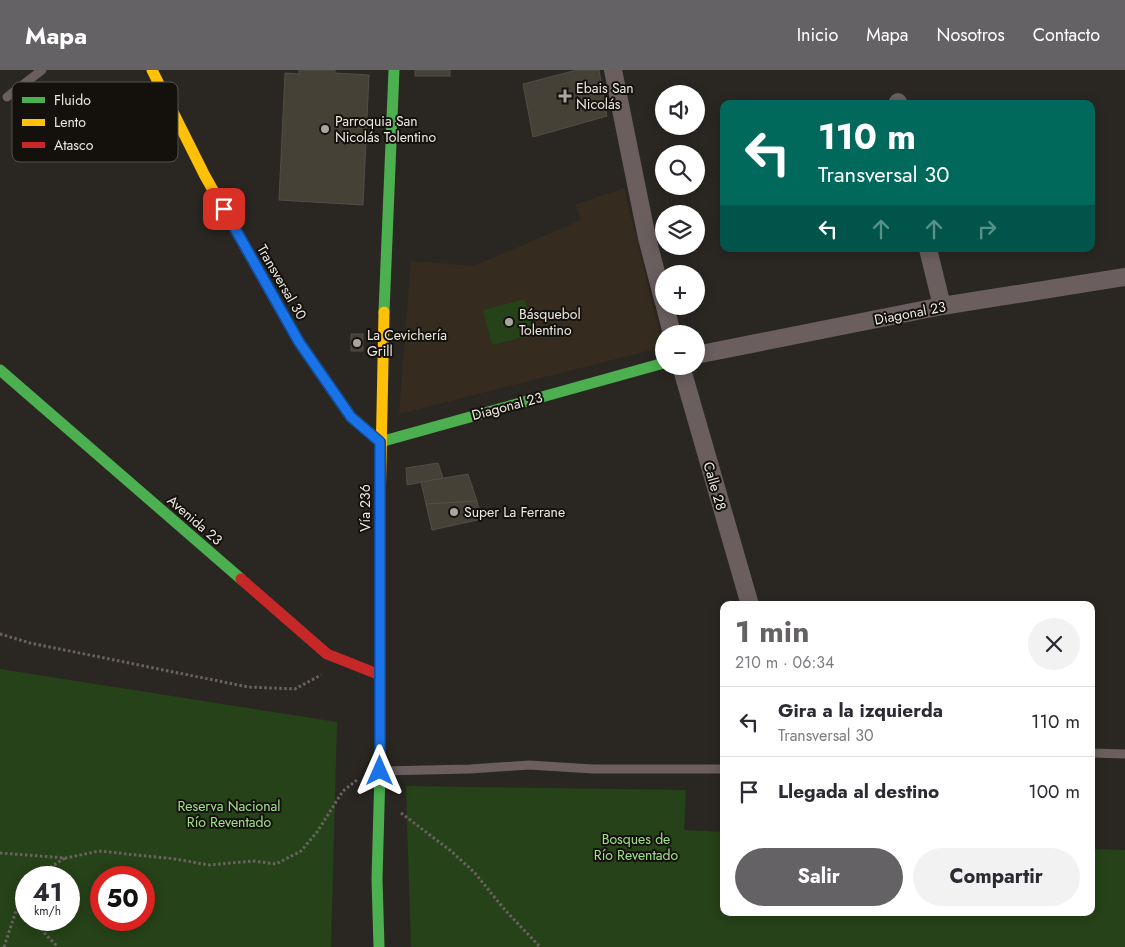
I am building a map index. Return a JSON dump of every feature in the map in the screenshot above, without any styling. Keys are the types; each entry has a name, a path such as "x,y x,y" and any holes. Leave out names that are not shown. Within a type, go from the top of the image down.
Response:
{"street":[{"name":"Transversal 30","path":"152,70 158,82"},
{"name":"Vía 236","path":"379,947 380,442 394,70"},
{"path":"613,70 655,270"},
{"name":"Transversal 30","path":"178,122 205,176 299,342 351,417 380,442"},
{"path":"929,252 942,306"},
{"name":"Diagonal 23","path":"705,353 942,306 1125,277"},
{"name":"Diagonal 23","path":"380,442 655,366"},
{"name":"Avenida 23","path":"0,370 327,654 380,675"},
{"name":"Calle 28","path":"683,375 749,601"}],"lane":[{"path":"26,82 42,70"},
{"path":"7,97 12,93"},
{"path":"1095,753 1125,754"},
{"path":"380,771 470,769 529,765 593,769 720,769"}],"path":[{"path":"0,634 30,643 248,687 296,689 346,662"},
{"path":"0,853 66,858 99,851 175,859 209,865 253,861 276,864 301,851 322,824 342,791 357,780"},
{"path":"394,808 474,872 505,910 540,947"},
{"path":"53,866 66,858"},
{"path":"4,947 15,914"},
{"path":"43,931 58,947"}],"shaded area":[{"path":"624,188 658,325 655,325 655,349 399,414 411,261 474,266 581,220 575,205"}],"green space":[{"name":"Básquebol Tolentino","path":"525,299 535,334 492,345 483,310"},
{"name":"Reserva Nacional Río Reventado","path":"0,669 337,722 331,947 0,947"},
{"name":"Bosques de Río Reventado","path":"406,786 686,790 684,830 720,832 720,916 1095,916 1095,849 1125,850 1125,947 411,947"}],"building":[{"name":"Parroquia San Nicolás Tolentino","path":"299,70 335,70 335,73 369,75 363,205 279,200 285,73 299,74"},
{"path":"415,70 450,70 450,76 415,76"},
{"name":"Ebais San Nicolás","path":"577,70 599,70 607,116 533,137 523,84"},
{"name":"La Cevichería Grill","path":"351,334 363,334 363,351 351,351"},
{"path":"438,463 443,478 407,485 406,468"},
{"path":"468,474 477,501 426,504 421,482"},
{"name":"Super La Ferrane","path":"477,501 482,519 432,530 426,504"}],"traffic: fast":[{"path":"384,312 394,70"},
{"path":"378,440 380,442 655,366"},
{"path":"0,370 241,579"},
{"path":"379,947 377,879 380,771 380,511"}],"traffic: slow":[{"path":"152,70 158,82"},
{"path":"178,122 205,176 299,342 351,417 378,440"},
{"path":"380,511 384,312"}],"traffic: jam":[{"path":"241,579 327,654 380,675"}],"place":[{"name":"Ebais San Nicolás","path":"565,96"},
{"name":"Parroquia San Nicolás Tolentino","path":"325,129"},
{"name":"Básquebol Tolentino","path":"509,322"},
{"name":"La Cevichería Grill","path":"357,343"},
{"name":"Super La Ferrane","path":"454,512"}],"route":[{"path":"224,209 299,342 351,417 380,442 380,771"}]}
